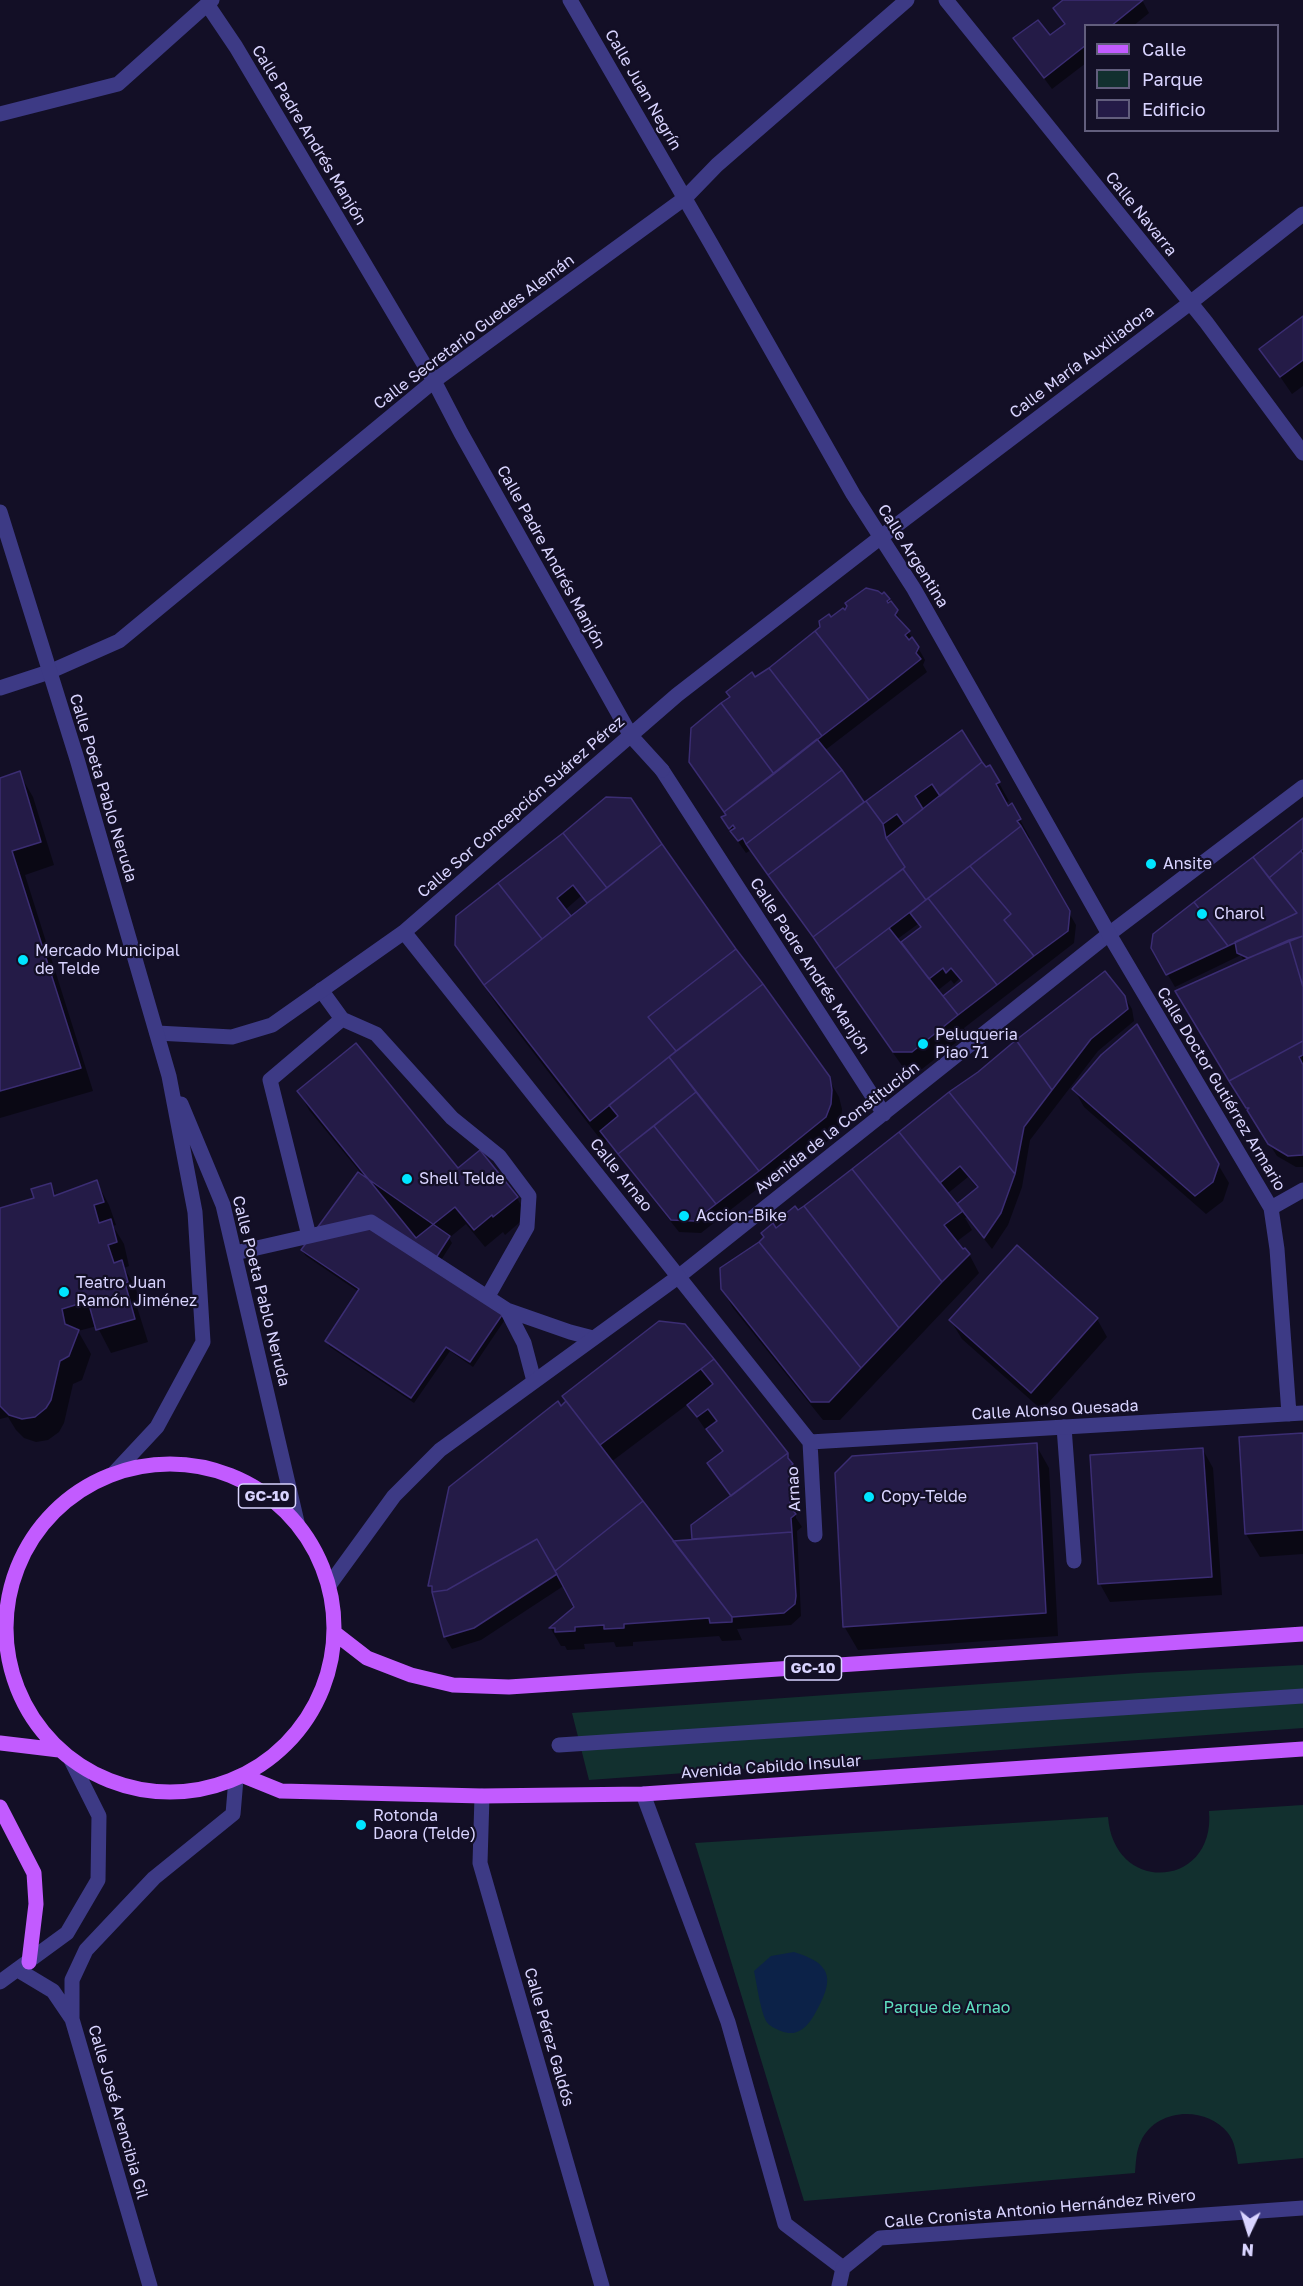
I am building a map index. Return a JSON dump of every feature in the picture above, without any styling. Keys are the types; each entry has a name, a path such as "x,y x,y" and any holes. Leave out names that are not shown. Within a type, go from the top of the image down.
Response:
{"main road":[{"name":"GC-10","path":"164,1463 213,1469 259,1489 297,1522 317,1551 330,1584 336,1634 329,1678 310,1718 281,1751 240,1778 196,1791 147,1792 100,1778 64,1754 29,1715 11,1672 4,1626 5,1584 34,1535 69,1498 114,1473 164,1463"},
{"name":"GC-10","path":"336,1634 367,1658 411,1675 453,1685 509,1688 1303,1634"},
{"name":"GC-10","path":"0,1743 64,1754"},
{"name":"Avenida Cabildo Insular","path":"240,1778 281,1791 482,1796 643,1794 1303,1749"},
{"path":"0,1807 34,1873 36,1904 23,1966"}],"street":[{"name":"Calle Juan Negrín","path":"570,0 685,198"},
{"name":"Calle Secretario Guedes Alemán","path":"0,688 49,672 119,640 434,381 685,198 717,165 907,0"},
{"name":"Calle Navarra","path":"946,0 1190,303 1303,453"},
{"path":"0,114 118,84 210,2"},
{"name":"Calle Padre Andrés Manjón","path":"210,2 434,381 631,736 662,770 884,1114"},
{"name":"Calle Argentina","path":"685,198 853,494 914,589 1109,934"},
{"name":"Calle María Auxiliadora","path":"881,537 1190,303 1303,214"},
{"name":"Calle Poeta Pablo Neruda","path":"0,512 77,759 169,1076 195,1212 203,1342 157,1427 114,1473"},
{"name":"Calle Sor Concepción Suárez Pérez","path":"157,1033 232,1037 272,1024 404,932 677,695 881,537"},
{"name":"Avenida de la Constitución","path":"330,1584 394,1496 440,1450 678,1277 1109,934 1303,787"},
{"name":"Calle Arnao","path":"404,932 810,1442"},
{"name":"Calle Doctor Gutiérrez Armario","path":"1109,934 1270,1208 1296,1413"},
{"path":"321,990 342,1018 376,1034 452,1118 499,1156 529,1196 527,1227 488,1296"},
{"path":"309,1236 270,1080 342,1018"},
{"name":"Calle Poeta Pablo Neruda","path":"169,1076 223,1205 297,1522"},
{"path":"1270,1208 1303,1190"},
{"path":"234,1253 370,1222 507,1310 593,1338"},
{"path":"507,1310 524,1342 534,1381"},
{"name":"Calle Alonso Quesada","path":"810,1442 1296,1413"},
{"path":"1064,1427 1074,1561"},
{"name":"Arnao","path":"810,1442 814,1535"},
{"path":"559,1745 1303,1696"},
{"path":"0,1982 67,1933 98,1880 99,1816 64,1754"},
{"path":"72,2019 72,1980 86,1950 154,1878 233,1814 240,1778"},
{"path":"643,1794 728,2022 785,2224 843,2268 839,2286"},
{"name":"Calle Pérez Galdós","path":"482,1796 480,1863 602,2286"},
{"name":"Calle José Arencibia Gil","path":"23,1966 53,1991 72,2019 150,2286"},
{"name":"Calle Cronista Antonio Hernández Rivero","path":"843,2268 880,2238 1303,2208"}],"green space":[{"path":"1303,1665 1303,1728 589,1780 572,1713 1138,1673"},
{"name":"Parque de Arnao","path":"1303,1805 1303,2158 1238,2164 1232,2140 1219,2124 1207,2118 1182,2114 1158,2122 1148,2130 1138,2149 1135,2173 804,2201 695,1843 1108,1817 1114,1843 1127,1860 1144,1870 1163,1872 1182,1868 1197,1856 1207,1837 1209,1811"}],"water":[{"path":"794,1952 813,1959 819,1964 827,1975 827,1983 821,2002 811,2021 801,2030 789,2033 775,2028 766,2021 760,2004 754,1971 771,1956"}],"building":[{"path":"1063,0 1143,0 1113,24 1084,24 1084,47 1044,78 1013,38 1038,20 1050,35 1065,24 1053,8"},
{"path":"1303,316 1303,360 1280,377 1259,349"},
{"path":"866,588 882,594 884,592 890,599 888,603 891,601 898,610 895,615 910,631 905,635 909,640 912,637 919,647 916,653 921,659 869,700 815,631 820,627 819,621 829,614 831,617 843,608 845,610 847,606 845,603"},
{"path":"815,631 869,700 822,736 769,668"},
{"path":"769,668 822,736 774,774 721,703 730,697 726,692 752,672 755,677"},
{"path":"721,703 774,774 724,812 689,762 691,728"},
{"path":"962,730 982,762 940,796 932,784 915,796 923,809 904,824 897,814 883,824 866,801"},
{"path":"817,739 842,770 746,844 743,838 738,841 730,831 735,828 733,825 729,829 721,817 726,815 724,812"},
{"path":"982,762 986,767 990,765 1000,782 996,784 1008,806 1012,803 1021,819 1017,821 1021,826 926,900 903,869 905,867 886,838"},
{"path":"842,770 864,802 768,875 746,844"},
{"name":"Mercado Municipal de Telde","path":"20,771 41,842 12,851 81,1068 0,1091 0,778"},
{"path":"606,797 631,798 662,844 607,888 563,833"},
{"path":"866,801 883,824 886,838 905,867 813,937 768,875"},
{"path":"1303,818 1303,849 1269,878 1253,857"},
{"path":"1021,826 1070,911 1068,931 1034,956 1004,920 1011,914 970,866"},
{"path":"563,833 607,888 587,903 573,885 557,898 571,916 542,939 498,883"},
{"path":"662,844 736,949 648,1017 676,1051 590,1121 484,985"},
{"path":"1301,851 1303,854 1303,936 1248,958 1237,953 1235,942 1297,913 1269,878"},
{"path":"1253,857 1297,913 1228,946 1194,902"},
{"path":"970,866 1011,914 1004,920 1034,956 997,985 928,898"},
{"path":"903,869 926,900 835,969 813,937"},
{"path":"498,883 542,939 484,985 455,945 456,916"},
{"path":"928,898 997,985 958,1015 943,996 962,981 951,968 946,973 943,968 929,979 901,942 921,927 910,913"},
{"path":"1194,902 1228,946 1166,975 1151,948 1153,934"},
{"path":"889,928 958,1015 912,1052 893,1052 835,969"},
{"path":"1303,936 1303,987 1289,940"},
{"path":"1289,940 1303,987 1303,1041 1229,1081 1175,991"},
{"path":"736,949 763,984 676,1051 648,1017"},
{"path":"1105,971 1125,996 1128,1009 1091,1039 1052,1090 1016,1040"},
{"path":"763,984 830,1077 832,1090 831,1104 826,1117 759,1171 669,1057"},
{"path":"1137,1024 1219,1164 1213,1182 1195,1196 1072,1089 1101,1055"},
{"path":"1016,1040 1052,1090 1024,1127 1015,1174 949,1092 978,1072"},
{"path":"1303,1041 1303,1055 1299,1057 1303,1065 1303,1155 1288,1156 1268,1144 1247,1110 1249,1108 1246,1108 1229,1081"},
{"path":"356,1043 458,1168 480,1150 518,1197 474,1230 455,1207 416,1238 297,1091"},
{"path":"669,1057 696,1092 618,1154 600,1131 618,1116 609,1105"},
{"path":"696,1092 759,1171 716,1204 654,1126"},
{"path":"949,1092 1015,1174 1001,1213 984,1238 957,1204 978,1187 960,1166 940,1183 899,1132"},
{"path":"654,1126 716,1204 694,1221 671,1220 618,1154"},
{"path":"899,1132 963,1211 944,1225 963,1249 965,1248 970,1254 942,1282 852,1169"},
{"path":"852,1169 942,1282 899,1328 804,1206"},
{"path":"358,1172 450,1236 432,1264 504,1312 470,1362 446,1347 411,1398 325,1341 359,1289 301,1250"},
{"name":"Teatro Juan Ramón Jiménez","path":"97,1180 104,1202 94,1205 99,1223 111,1219 117,1242 108,1245 114,1263 122,1260 128,1282 125,1283 135,1319 96,1330 88,1301 62,1309 65,1324 79,1330 69,1356 60,1361 51,1400 46,1408 35,1417 22,1419 9,1415 0,1406 0,1208 34,1198 31,1189 51,1183 54,1196"},
{"path":"795,1206 798,1210 804,1206 899,1328 861,1368 759,1242 764,1237 761,1233 773,1223 776,1228 788,1219 784,1215"},
{"path":"759,1242 861,1368 829,1402 811,1402 721,1289 720,1268"},
{"path":"1017,1245 1098,1318 1031,1393 949,1320"},
{"path":"659,1321 685,1324 714,1359 600,1445 562,1396"},
{"path":"714,1359 788,1453 731,1496 707,1463 723,1451 706,1429 717,1421 708,1409 697,1417 687,1405 713,1384 701,1369"},
{"path":"558,1401 561,1406 566,1401 643,1501 555,1571 537,1539 447,1590 432,1592 432,1586 428,1586 449,1487"},
{"path":"1303,1433 1303,1530 1245,1534 1239,1437"},
{"path":"1037,1443 1046,1613 843,1627 835,1473 852,1456"},
{"path":"1203,1448 1212,1577 1098,1584 1090,1455"},
{"path":"788,1453 788,1458 793,1464 788,1469 794,1475 789,1477 790,1493 795,1499 790,1502 790,1507 796,1514 791,1518 792,1532 692,1539 691,1525"},
{"path":"643,1501 732,1617 732,1622 710,1623 709,1618 624,1624 624,1628 604,1629 604,1625 575,1627 575,1631 555,1632 555,1628 549,1628 574,1607 555,1571"},
{"path":"792,1532 795,1604 784,1613 732,1617 673,1541"},
{"path":"537,1539 557,1574 474,1628 444,1637 432,1592 447,1590"}],"place":[{"name":"Ansite","path":"1151,864"},
{"name":"Charol","path":"1202,914"},
{"name":"Mercado Municipal de Telde","path":"23,960"},
{"name":"Peluqueria Piao 71","path":"923,1044"},
{"name":"Shell Telde","path":"407,1179"},
{"name":"Accion-Bike","path":"684,1216"},
{"name":"Teatro Juan Ramón Jiménez","path":"64,1292"},
{"name":"Copy-Telde","path":"869,1497"},
{"name":"Rotonda Daora (Telde)","path":"361,1825"}]}
